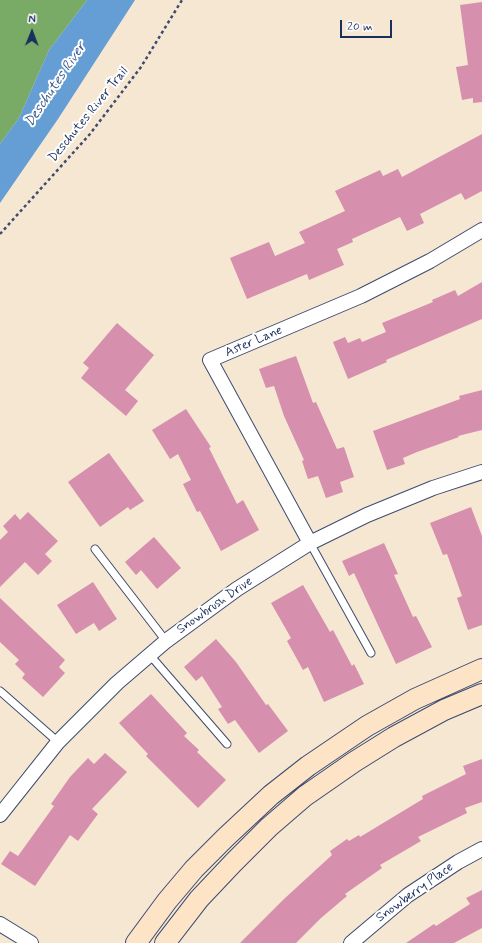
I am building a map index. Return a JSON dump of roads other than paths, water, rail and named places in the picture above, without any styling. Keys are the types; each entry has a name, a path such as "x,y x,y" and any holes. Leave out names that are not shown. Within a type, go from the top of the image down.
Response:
{"main road":[{"path":"136,943 167,901 194,869 226,836 271,795 308,766 367,726 415,699 482,669"},
{"path":"165,943 199,899 232,862 305,796 354,762 394,737 444,710 482,694"}],"street":[{"name":"Aster Lane","path":"310,543 210,360 361,296 430,261 482,230"},
{"name":"Snowbrush Drive","path":"0,815 58,742 117,683 149,654 237,589 310,543 367,515 433,488 482,472"},
{"name":"Snowberry Place","path":"351,943 408,895 458,862 482,849"},
{"path":"0,924 31,943"}],"lane":[{"path":"310,543 370,654"},
{"path":"95,549 166,641"},
{"path":"149,654 227,744"},
{"path":"0,691 58,742"}],"water":[{"name":"Deschutes River","path":"87,0 135,0 58,119 0,203 0,144 19,118 49,50"}]}
